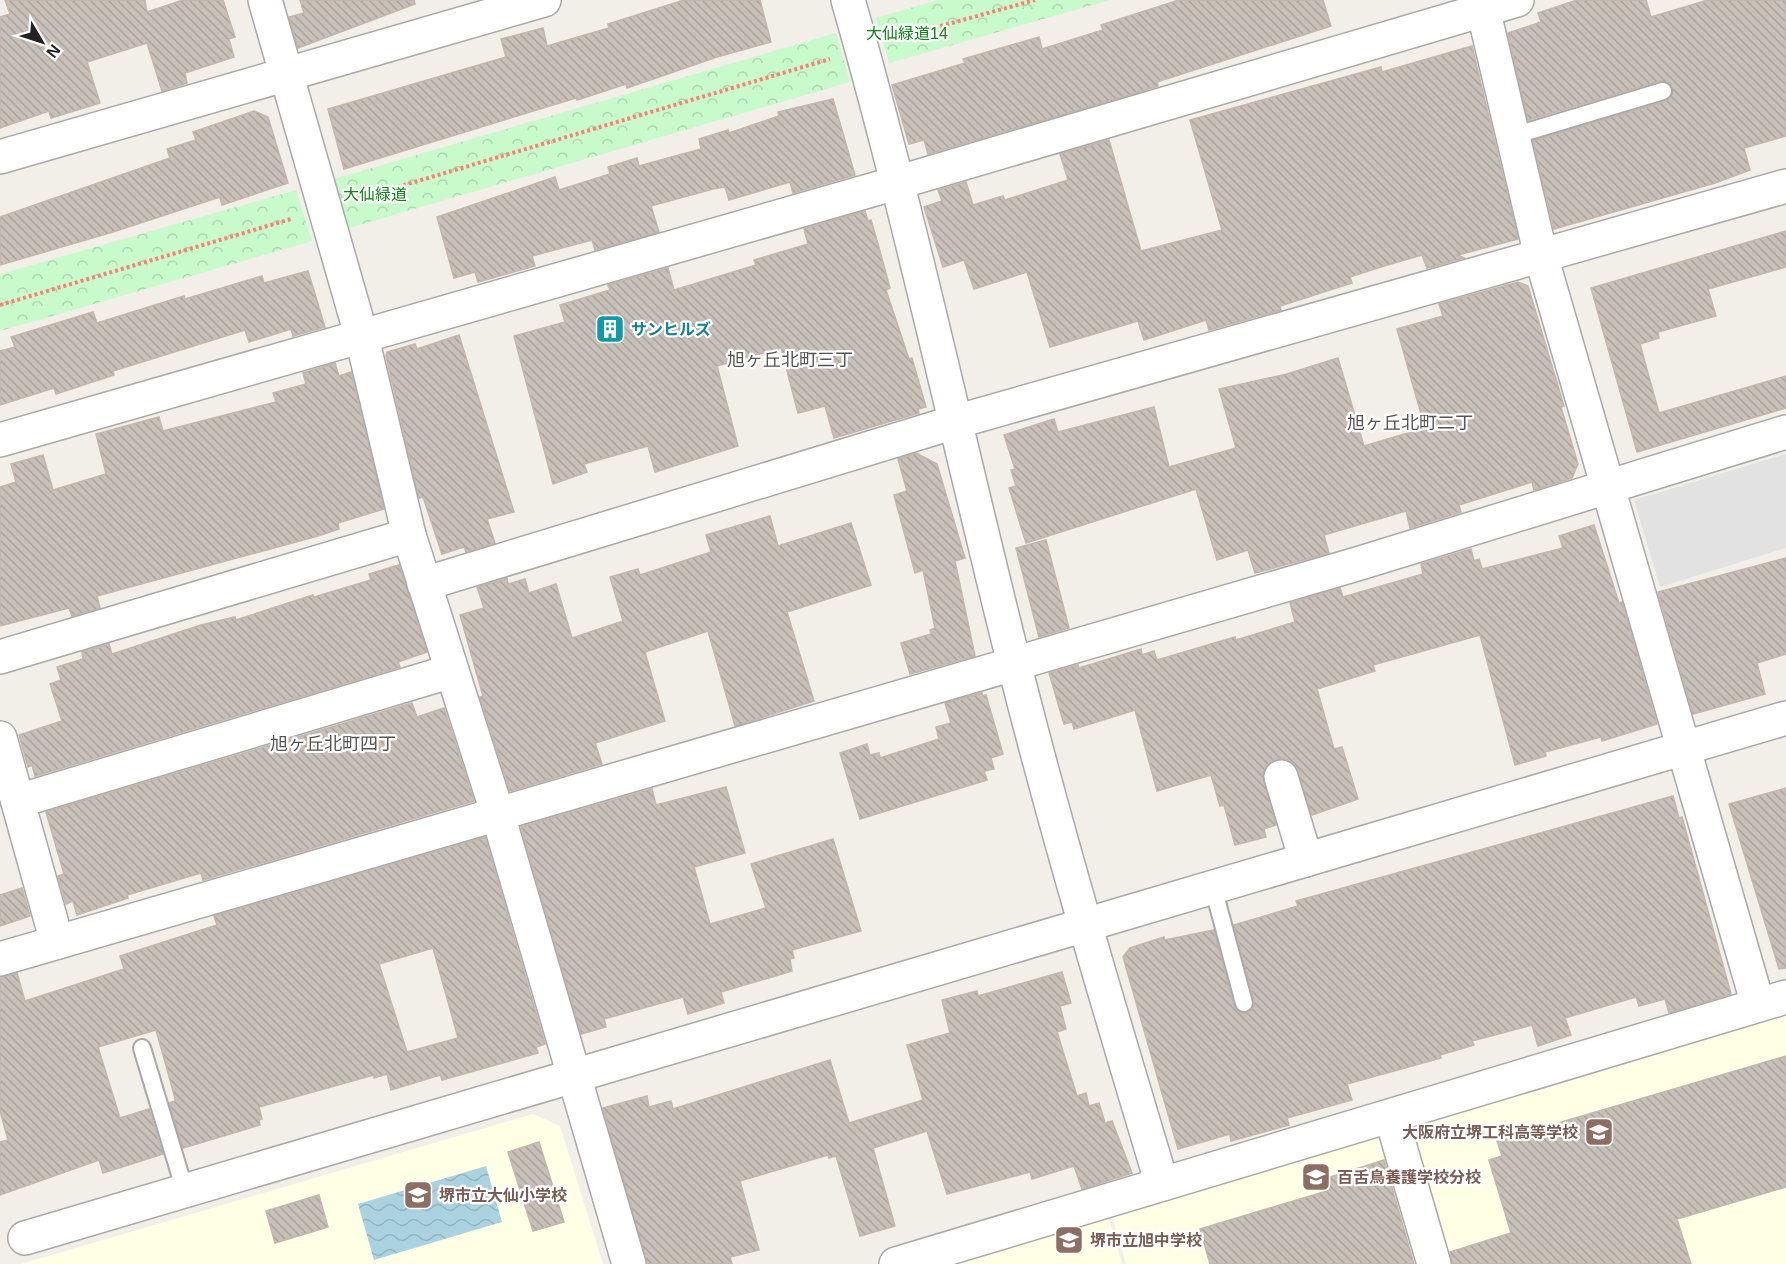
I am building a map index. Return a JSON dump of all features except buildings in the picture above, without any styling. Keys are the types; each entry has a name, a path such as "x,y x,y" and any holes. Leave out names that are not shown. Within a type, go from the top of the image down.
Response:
{"street":[{"path":"265,0 362,338 409,535 498,815 577,1077 629,1264"},
{"path":"0,157 544,0"},
{"path":"848,0 896,183 1014,664 1084,924 1162,1184"},
{"path":"0,440 896,183 1482,5 1517,0"},
{"path":"896,1264 1772,1001 1683,748 1607,487 1541,256 1482,5"},
{"path":"424,584 954,422 1786,186"},
{"path":"0,959 1014,664 1786,432"},
{"path":"0,657 409,535"},
{"path":"18,801 452,671"},
{"path":"25,1238 577,1077 1084,924 1786,718"},
{"path":"0,738 57,942"},
{"path":"1281,777 1306,860"},
{"path":"1391,1116 1434,1264"}],"lane":[{"path":"1513,136 1663,91"},
{"path":"1213,887 1244,1003"},
{"path":"142,1048 185,1191"}],"path":[{"path":"883,42 1035,0"},
{"path":"346,202 831,58"},
{"path":"0,305 292,218"}],"shaded area":[{"path":"1786,454 1786,548 1660,587 1634,500"},
{"name":"大阪府立堺工科高等学校","path":"1786,1015 1786,1264 1445,1264 1408,1140 1415,1124"},
{"name":"堺市立大仙小学校","path":"533,1114 560,1126 603,1264 21,1264"},
{"name":"百舌鳥養護学校分校","path":"1380,1135 1423,1264 1126,1264 1111,1212"},
{"name":"堺市立旭中学校","path":"1108,1215 1122,1264 939,1264"}],"green space":[{"name":"大仙緑道14","path":"938,0 1110,0 889,63 876,18"},
{"name":"大仙緑道","path":"836,33 850,82 342,230 327,181"},
{"name":"大仙緑道","path":"296,190 312,241 0,331 0,274"}],"water":[{"path":"486,1166 502,1222 374,1260 358,1204"}],"place":[{"name":"サンヒルズ","path":"610,329"},
{"name":"大阪府立堺工科高等学校","path":"1599,1132"},
{"name":"百舌鳥養護学校分校","path":"1316,1177"},
{"name":"堺市立大仙小学校","path":"418,1195"},
{"name":"堺市立旭中学校","path":"1069,1240"}],"district":[{"name":"旭ヶ丘北町三丁","path":"790,360"},
{"name":"旭ヶ丘北町二丁","path":"1410,423"},
{"name":"旭ヶ丘北町四丁","path":"333,744"}]}
